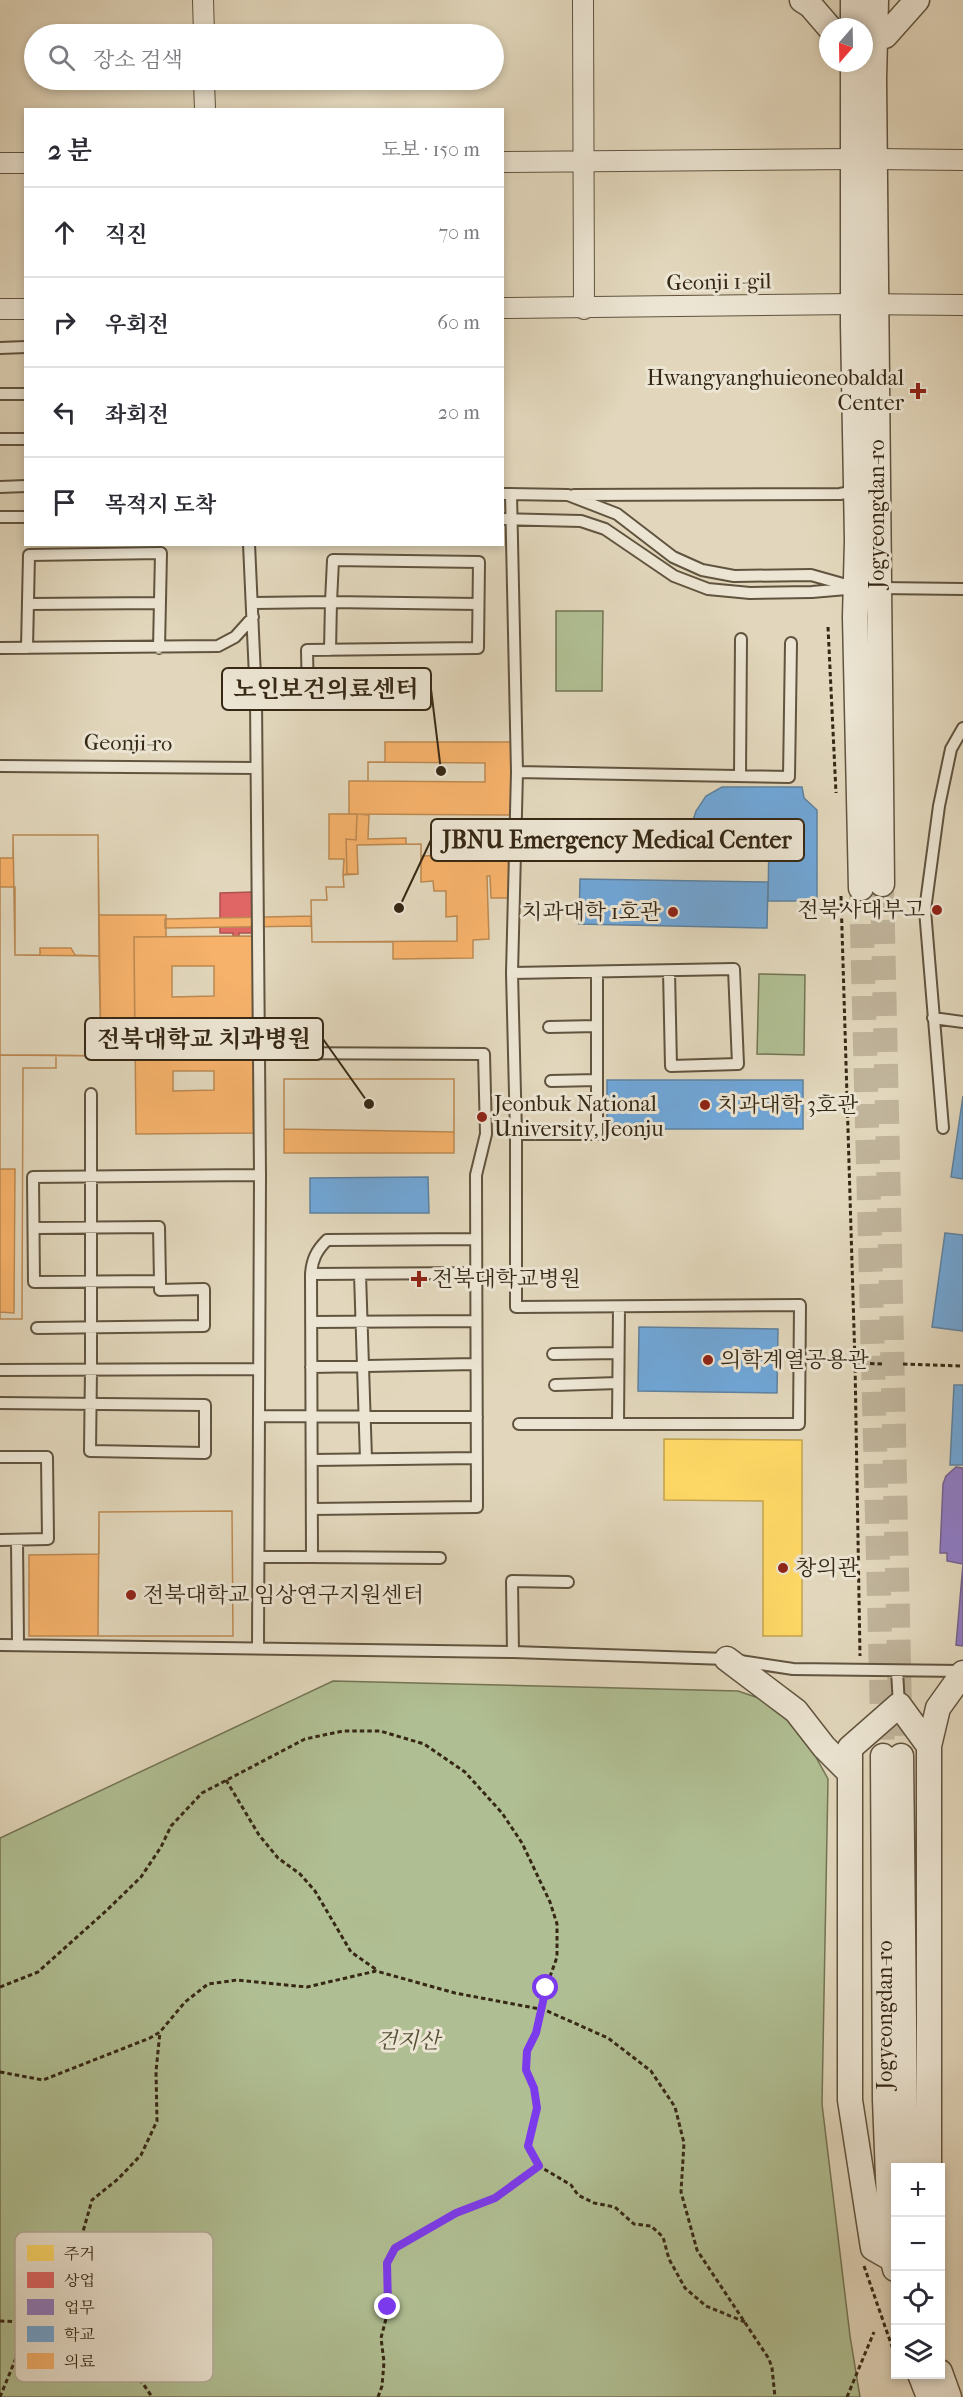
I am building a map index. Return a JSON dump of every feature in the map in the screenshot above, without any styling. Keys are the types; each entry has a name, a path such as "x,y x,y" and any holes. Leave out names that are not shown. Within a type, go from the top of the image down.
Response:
{"street":[{"path":"203,0 204,24"},
{"path":"583,0 584,309"},
{"path":"802,0 810,5 821,18"},
{"path":"853,0 853,18"},
{"name":"Jogyeongdan-ro","path":"867,588 856,491 876,0"},
{"path":"875,38 885,36 917,0"},
{"name":"Jogyeongdan-ro","path":"854,72 868,167 865,304 867,588 861,885"},
{"path":"204,90 205,108"},
{"path":"504,162 868,167 963,160"},
{"path":"0,163 24,163"},
{"name":"Geonji 1-gil","path":"504,308 963,305"},
{"path":"0,309 24,309"},
{"path":"727,1659 796,1711 824,1747 849,1772"},
{"path":"929,2163 929,1746 938,1708 963,1672"},
{"path":"891,2264 873,2248 850,2100 850,1748 899,1705 929,1746"},
{"name":"Jogyeongdan-ro","path":"891,2252 885,2100 892,1756 908,2163"},
{"path":"922,2379 928,2397"},
{"path":"943,2379 949,2397"}],"lane":[{"path":"0,348 24,347"},
{"path":"0,394 24,394"},
{"path":"0,439 24,439"},
{"path":"0,487 24,486"},
{"path":"519,1424 799,1424 800,1305 516,1307 516,1134 512,973 517,772 507,494 828,494 856,491"},
{"path":"568,495 617,514 673,557 702,570 734,576 811,575 867,588"},
{"path":"0,517 24,517"},
{"path":"508,519 581,521 605,529 674,576 708,590 750,593 867,588 963,589"},
{"path":"249,546 256,699 261,1175 258,1648"},
{"path":"27,648 29,555 160,553 159,648"},
{"path":"256,699 308,698 307,650 330,650 477,648 479,562 333,560 330,650"},
{"path":"28,604 159,603"},
{"path":"252,603 478,604"},
{"path":"0,648 218,646 235,637 253,617"},
{"path":"740,776 741,639"},
{"path":"517,772 789,777 791,643"},
{"path":"943,1128 925,910 937,816 951,749 963,728"},
{"name":"Geonji-ro","path":"0,766 256,768"},
{"path":"512,973 734,969 738,1064 671,1066 669,971"},
{"path":"516,1134 597,1134 597,972"},
{"path":"933,1018 963,1022"},
{"path":"549,1027 597,1026"},
{"path":"259,1053 484,1054 486,1134 476,1175 477,1507 312,1509"},
{"path":"551,1081 597,1080"},
{"path":"0,1403 90,1404 205,1405 205,1453 90,1451 90,1404 91,1369 91,1094"},
{"path":"160,1281 34,1282 33,1177 261,1175"},
{"path":"33,1228 159,1227 160,1290 204,1289 204,1326 37,1328"},
{"path":"312,1557 311,1274 312,1262 318,1249 327,1240 476,1239"},
{"path":"311,1274 476,1273"},
{"path":"360,1274 366,1459"},
{"path":"618,1424 619,1307"},
{"path":"311,1322 476,1321"},
{"path":"553,1354 618,1353"},
{"path":"311,1367 477,1364"},
{"path":"0,1370 259,1370"},
{"path":"555,1385 618,1383"},
{"path":"258,1416 477,1417"},
{"path":"0,1457 47,1457 48,1539 0,1540"},
{"path":"312,1460 477,1458"},
{"path":"16,1540 18,1645"},
{"path":"259,1557 440,1558"},
{"path":"513,1652 512,1581 568,1582"},
{"path":"0,1645 513,1652 727,1659 793,1669 963,1672"},
{"path":"897,1671 899,1705"}],"path":[{"path":"828,627 837,803"},
{"path":"860,1656 855,1363 861,885"},
{"path":"855,1363 885,1364"},
{"path":"903,1364 963,1366"},
{"path":"0,1987 38,1972 141,1877 161,1847 171,1826 183,1810 202,1793 305,1739 343,1731 380,1731 424,1744 465,1772 502,1813 522,1843 550,1902 557,1924 556,1957 536,2033 527,2051 526,2070 534,2088 537,2108 528,2146 539,2166 571,2185 578,2195 594,2203 615,2207 634,2224 651,2226 663,2237 669,2259 685,2288 705,2306 745,2322"},
{"path":"226,1780 259,1835 278,1858 300,1874 315,1891 351,1952 377,1970"},
{"path":"0,2072 43,2080 160,2032 185,2002 208,1984 237,1980 307,1987 376,1971 455,1993 543,2010 608,2038 651,2071 675,2108 684,2143 681,2192 697,2250 769,2359 775,2397"},
{"path":"83,2232 92,2200 118,2179 141,2155 157,2121 156,2071 160,2032"},
{"path":"378,2397 382,2386 384,2362 381,2338 388,2307 387,2263 395,2248 456,2213 495,2198 539,2166"},
{"path":"847,2397 874,2332"},
{"path":"0,2397 15,2360"},
{"path":"140,2382 152,2397"}],"green space":[{"path":"556,611 603,611 602,691 556,691"},
{"path":"759,974 805,975 804,1055 757,1054"},
{"name":"건지산","path":"333,1681 738,1691 773,1703 803,1734 828,1779 822,2104 850,2336 860,2397 0,2397 0,1838"}],"building: 주거":[{"name":"창의관","path":"664,1439 802,1440 802,1636 763,1636 763,1501 664,1500"}],"building: 상업":[{"path":"252,892 252,933 239,933 239,936 233,936 233,933 220,933 220,893"}],"building: 업무":[{"path":"956,1467 963,1468 963,1564 947,1561 947,1553 940,1553 943,1484 946,1476"},
{"path":"963,1564 963,1646 956,1645"}],"building: 학교":[{"path":"722,787 802,787 804,798 817,810 817,901 768,901 769,838 693,836 692,823 696,811 706,796"},
{"name":"치과대학 1호관","path":"580,879 768,882 767,928 579,924"},
{"name":"치과대학 3호관","path":"607,1080 803,1080 803,1129 607,1129"},
{"path":"963,1096 963,1179 951,1177"},
{"path":"428,1177 429,1213 310,1213 310,1178"},
{"path":"945,1233 963,1235 963,1331 932,1327"},
{"name":"의학계열공용관","path":"639,1327 778,1329 777,1393 638,1391"},
{"path":"954,1385 963,1385 963,1465 950,1465"}],"building: 의료":[{"path":"385,742 513,742 513,815 349,814 349,781 368,781 368,762 385,762"},
{"path":"368,762 485,763 485,782 368,781"},
{"path":"329,814 357,814 356,840 346,839 347,874 343,875 344,859 329,859"},
{"path":"357,814 369,815 368,839 406,838 406,844 357,845 358,874 347,874 346,839 356,840"},
{"path":"13,835 98,835 101,1056 56,1055 56,1068 23,1068 22,1319 0,1319 0,858 13,858"},
{"path":"13,835 98,835 99,956 75,955 71,948 40,948 40,955 15,955"},
{"path":"421,844 421,856 453,855 453,845 499,844 499,852 509,852 510,898 491,898 490,876 487,876 489,939 473,940 473,958 393,959 393,942 312,942 311,900 327,900 326,887 344,887 343,875 358,874 357,845"},
{"path":"421,844 421,882 433,881 434,891 446,891 446,917 457,916 457,941 312,942 311,900 327,900 326,887 344,887 343,875 358,874 357,845"},
{"path":"0,887 15,887 15,955 99,956 101,1056 0,1055"},
{"path":"99,915 166,915 166,937 134,937 135,1056 101,1056"},
{"path":"311,916 311,926 165,928 165,919"},
{"path":"253,936 255,1133 136,1134 134,937","holes":["172,966 214,966 214,996 172,997","173,1071 214,1071 214,1090 173,1091"]},
{"path":"0,1055 56,1055 56,1068 23,1068 22,1319 0,1319"},
{"path":"284,1079 454,1079 454,1153 284,1153"},
{"path":"284,1079 454,1079 454,1132 284,1129"},
{"path":"0,1169 15,1169 14,1313 0,1312"},
{"name":"전북대학교 임상연구지원센터","path":"232,1511 233,1636 29,1636 29,1555 99,1554 99,1512"},
{"name":"전북대학교 임상연구지원센터","path":"232,1511 233,1636 98,1636 99,1512"}],"tunnel":[{"path":"882,884 901,1756"},
{"path":"861,888 883,1756"}],"place":[{"name":"Hwangyanghuieoneobaldal Center","path":"918,391"},
{"name":"노인보건의료센터","path":"441,771"},
{"name":"JBNU Emergency Medical Center","path":"399,908"},
{"name":"전북사대부고","path":"937,910"},
{"name":"치과대학 1호관","path":"673,912"},
{"name":"전북대학교 치과병원","path":"369,1104"},
{"name":"치과대학 3호관","path":"705,1105"},
{"name":"Jeonbuk National University, Jeonju","path":"482,1117"},
{"name":"전북대학교병원","path":"419,1279"},
{"name":"의학계열공용관","path":"708,1360"},
{"name":"창의관","path":"783,1568"},
{"name":"전북대학교 임상연구지원센터","path":"131,1595"}],"route":[{"path":"388,2307 387,2263 395,2248 456,2213 495,2198 539,2166 528,2146 537,2108 534,2088 526,2070 527,2051 536,2033 546,1988"}]}
